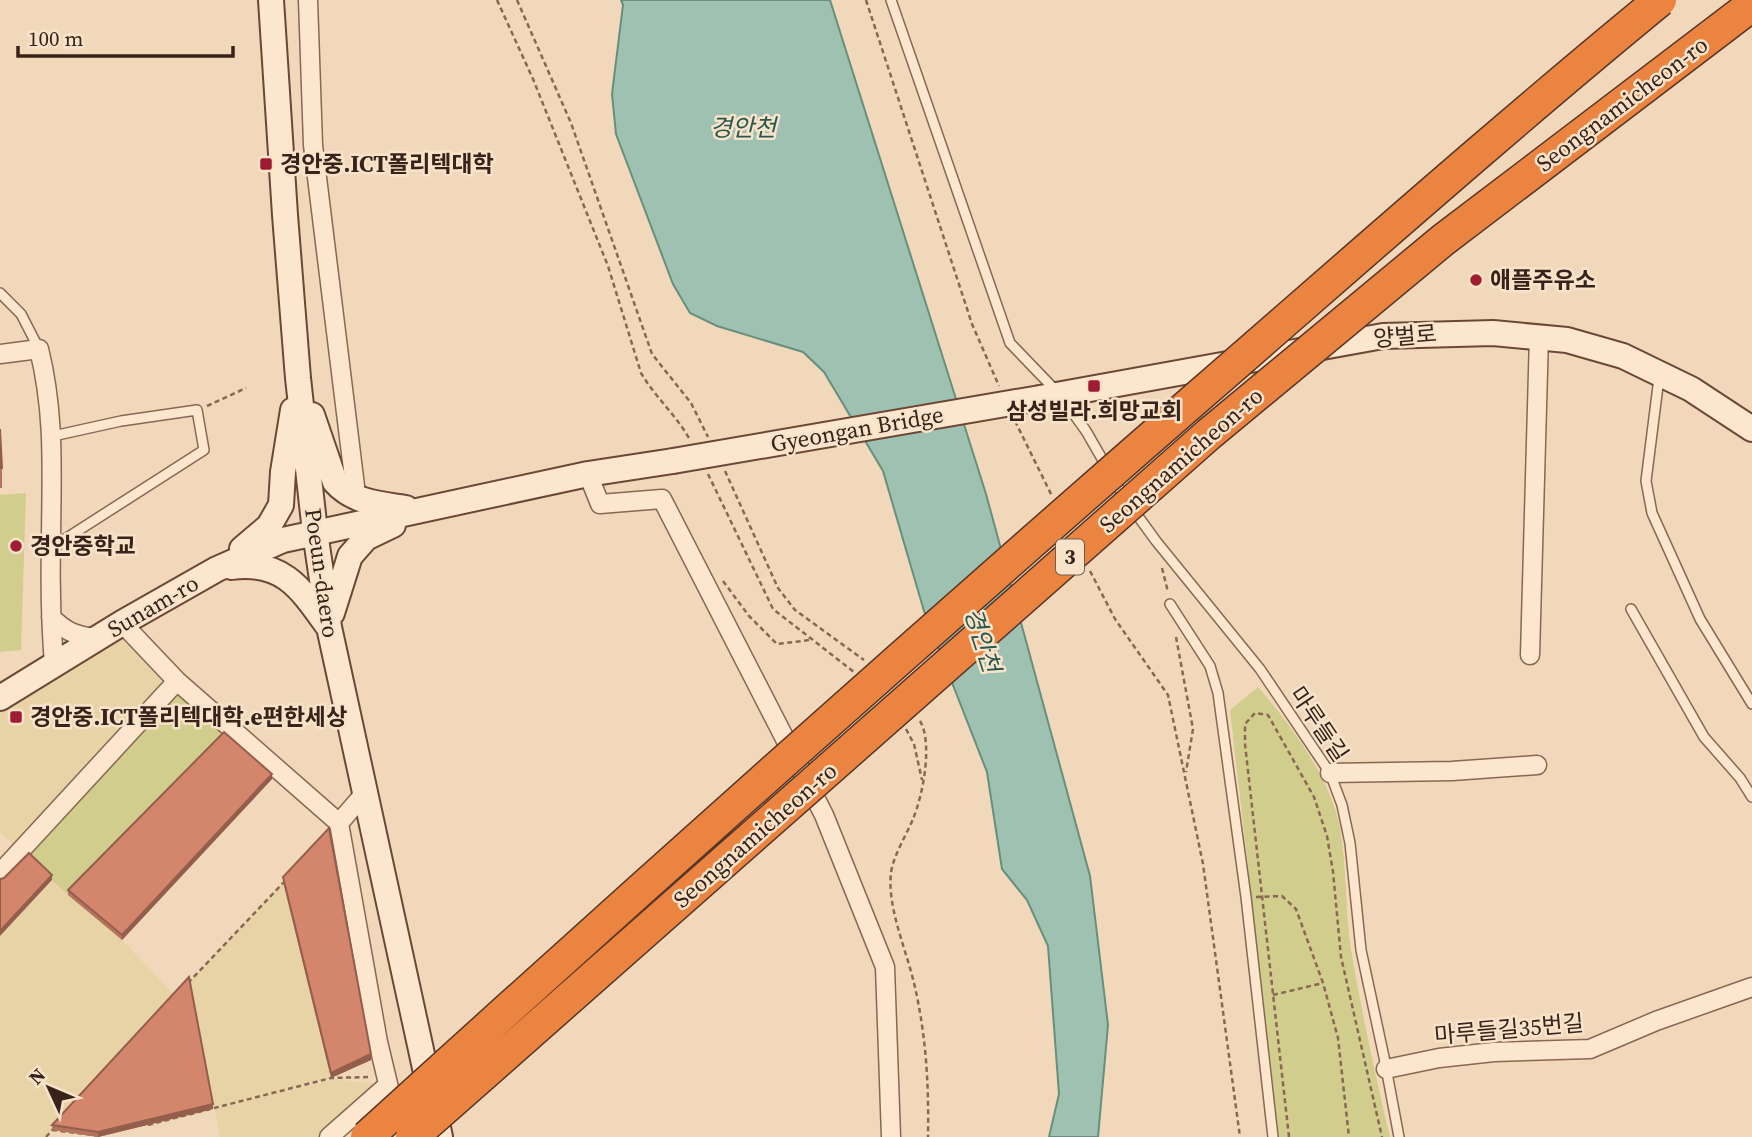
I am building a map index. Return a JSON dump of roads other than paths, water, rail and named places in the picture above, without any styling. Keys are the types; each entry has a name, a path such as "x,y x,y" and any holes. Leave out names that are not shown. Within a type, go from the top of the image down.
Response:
{"highway":[{"name":"Seongnamicheon-ro","path":"368,1137 697,837 1030,543 1408,214 1660,0"},
{"name":"Seongnamicheon-ro","path":"412,1137 1209,434 1443,240 1752,5"}],"street":[{"name":"Poeun-daero","path":"271,0 298,378 315,532 329,627 440,1137"},
{"path":"308,0 313,145 355,486 350,495"},
{"name":"양벌로","path":"1050,396 1383,336 1465,332 1539,336 1595,346 1623,356 1691,389 1752,429"},
{"path":"1530,655 1539,336"},
{"path":"0,354 39,349 48,385 52,436 51,617 54,665"},
{"path":"298,378 335,482 359,499 424,511"},
{"path":"216,569 269,526 281,505 283,472 298,378"},
{"name":"Gyeongan Bridge","path":"424,511 588,474 1050,396"},
{"path":"588,474 600,504 662,499 824,815 885,967 891,1137"},
{"path":"329,627 344,572 357,546 366,538 424,511"},
{"name":"Sunam-ro","path":"7,691 216,569 283,540 424,511"},
{"path":"216,569 250,565 275,570 295,584 329,627"},
{"path":"51,617 63,630 76,636 97,638"},
{"path":"122,623 177,681 339,823 377,1042 400,1137"},
{"path":"0,873 177,681"},
{"path":"1330,773 1438,771 1537,765"},
{"path":"339,823 365,793"},
{"name":"마루들길35번길","path":"1386,1069 1439,1058 1494,1052 1590,1049 1656,1021 1752,987"},
{"path":"329,1137 388,1085"}],"lane":[{"name":"마루들길","path":"891,0 1010,343 1050,396 1086,431 1124,497 1156,541 1260,669 1330,773 1342,805 1350,843 1361,950 1399,1137"},
{"path":"0,293 21,314 39,349"},
{"path":"1660,373 1646,481 1652,513 1700,619 1752,704"},
{"path":"51,548 204,450 197,410 121,421 52,436"},
{"path":"1170,604 1210,666 1218,693 1246,897 1273,1137"},
{"path":"1631,609 1704,737 1740,778 1752,797"}],"water":[{"name":"경안천","path":"621,0 830,0 986,494 1090,876 1108,1025 1098,1137 1049,1137 1059,1094 1048,946 1027,900 1002,869 987,772 924,611 883,471 824,372 803,352 717,326 690,313 673,284 616,134 612,94 623,5"}],"place":[{"name":"경안중.ICT폴리텍대학","path":"266,164"},
{"name":"애플주유소","path":"1476,280"},
{"name":"삼성빌라.희망교회","path":"1094,386"},
{"name":"경안중학교","path":"16,546"},
{"name":"경안중.ICT폴리텍대학.e편한세상","path":"16,717"}]}
